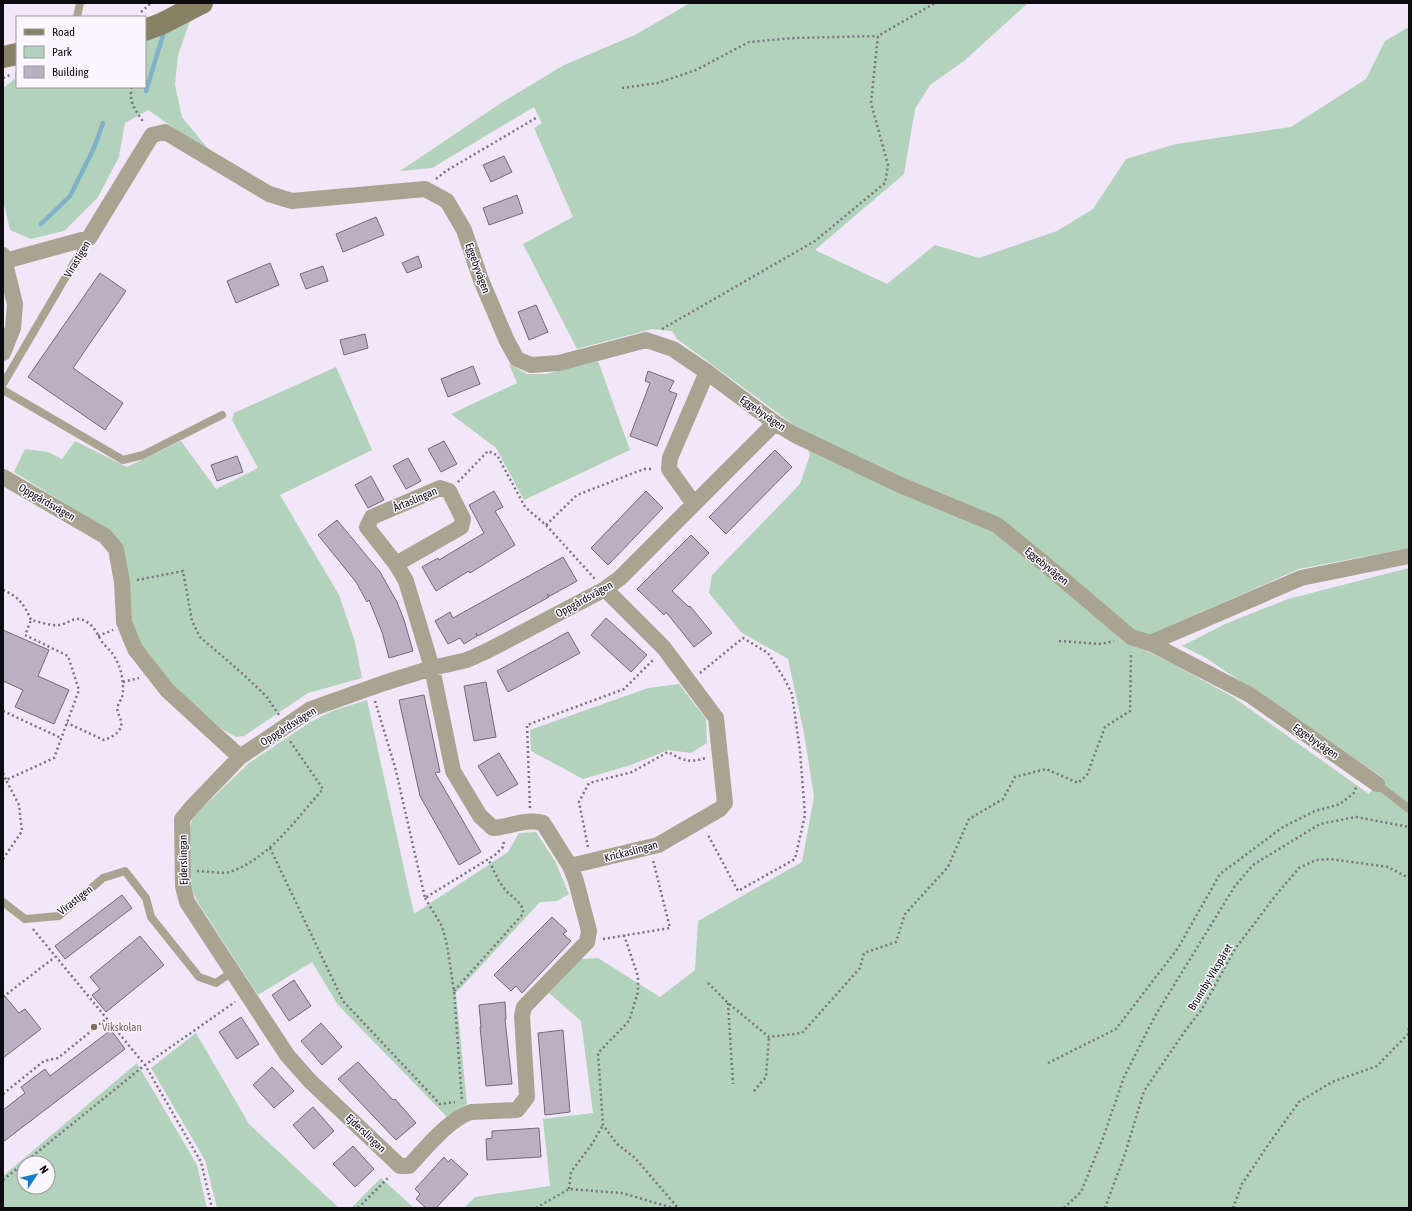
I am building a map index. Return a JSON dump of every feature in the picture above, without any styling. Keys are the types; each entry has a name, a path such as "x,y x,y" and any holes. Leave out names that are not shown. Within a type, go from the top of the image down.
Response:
{"street":[{"path":"146,30 161,24 202,3"},
{"path":"152,135 165,132 269,194 292,201 425,189"},
{"name":"Virastigen","path":"89,238 152,135"},
{"name":"Eggebyvägen","path":"425,189 447,201 464,230 481,280 507,341 517,359 531,365 559,364 646,340 673,349 795,435 898,484 996,525 1132,637 1150,643 1250,695 1377,784"},
{"path":"3,354 13,328 15,304 4,258 89,238"},
{"path":"694,504 669,469 670,458 707,372"},
{"name":"Oppgårdsvägen","path":"3,477 105,536 116,549 122,582 124,622 135,649 167,690 240,757 311,709 371,687 432,668 467,660 605,589 620,578 775,422"},
{"name":"Årtaslingan","path":"396,564 461,528 464,519 449,492 440,488 372,518 367,527 396,564 406,581 432,668"},
{"path":"1150,643 1301,578 1409,556"},
{"name":"Krickaslingan","path":"570,866 658,845 720,810 725,803 716,718 664,648 605,589"},
{"path":"400,1166 409,1166 452,1122 463,1108 471,1112 517,1110 527,1097 522,1016 524,1007 587,942 589,931 576,881 570,866 543,823 530,821 493,828 480,816 453,771 432,668"},
{"name":"Ejderslingan","path":"240,757 182,819 182,886 187,902 287,1054 310,1081 400,1166"}],"lane":[{"path":"77,16 80,3"},
{"name":"Virastigen","path":"3,384 89,238"},
{"path":"3,390 123,460 143,455 222,415"},
{"name":"Eggebyvägen","path":"1377,784 1409,809"},
{"name":"Virastigen","path":"24,919 59,916 103,878 125,871 146,898 151,916 199,977 216,983 232,972"},
{"path":"3,902 24,919"}],"path":[{"path":"622,88 658,83 696,70 749,42 794,38 878,36 935,3"},
{"path":"646,340 674,322 815,242 885,183 888,165 871,103 878,36"},
{"path":"132,88 130,94 133,107 152,135"},
{"path":"425,189 446,171 536,118"},
{"path":"449,492 488,451 498,455 525,507 546,525 605,589"},
{"path":"546,525 577,495 644,469 669,469"},
{"path":"122,582 183,571 192,621 200,637 244,674 266,696 278,714 289,741 323,789 270,848 251,861 229,872 182,871"},
{"path":"3,590 15,595 25,606 32,620"},
{"path":"32,620 59,625 74,619 84,620 93,626 103,644 112,653 119,665 123,682 122,698 117,710 121,721 117,733 104,740 67,723"},
{"path":"6,780 54,758 79,690 68,656 25,635 32,620"},
{"path":"98,636 117,628"},
{"path":"708,983 728,1003 769,1037 802,1033 860,968 864,952 896,942 905,914 948,866 969,819 1003,799 1015,777 1046,770 1078,783 1087,775 1105,727 1130,711 1132,637 1101,644 1059,641"},
{"path":"689,682 743,638 768,653 792,694 800,751 805,815 795,859 738,891 700,821"},
{"path":"530,821 527,725 624,689 664,648"},
{"path":"123,682 142,678 138,672"},
{"path":"270,848 343,1001 440,1104 463,1108 454,991 447,945 442,926 425,898 395,767 371,687"},
{"path":"3,711 61,738"},
{"path":"591,861 578,802 589,783 632,772 668,752 684,760 694,761 720,754"},
{"path":"3,773 19,805 22,831 3,859"},
{"path":"1048,1063 1116,1029 1178,948 1220,874 1283,827 1315,811 1340,804 1354,793 1362,773"},
{"path":"1064,1208 1081,1192 1103,1138 1124,1077 1155,1016 1235,886 1253,865 1320,824 1356,817 1409,827"},
{"path":"425,898 488,859 503,847 505,840 502,827"},
{"path":"587,942 670,928 650,848"},
{"path":"454,991 523,914 523,908 520,903 510,896 502,886 488,859"},
{"name":"Brunnby-Vikspåret","path":"1105,1208 1125,1154 1144,1091 1184,1031 1202,1009 1236,949 1276,895 1299,868 1316,860 1330,859 1388,867 1409,878"},
{"path":"24,919 145,1065 201,1162 212,1208"},
{"path":"624,935 638,976 638,992 629,1022 598,1053 603,1125 617,1144 635,1158 678,1208"},
{"path":"3,997 55,957"},
{"path":"34,1155 145,1065 247,994"},
{"path":"728,1003 733,1084"},
{"path":"3,1094 44,1061 58,1058 106,1019"},
{"path":"1233,1208 1242,1184 1299,1102 1332,1082 1377,1066 1409,1033 1409,1028"},
{"path":"754,1090 766,1077 769,1037"},
{"path":"569,1189 571,1172 592,1144 603,1125"},
{"path":"358,1208 400,1166"},
{"path":"3,1180 16,1169"},
{"path":"536,1208 569,1189 622,1193 673,1208"}],"green space":[{"path":"690,3 1028,3 964,61 930,85 915,109 904,174 815,250 887,284 935,245 979,258 1057,231 1093,209 1126,159 1176,144 1291,127 1366,79 1385,41 1409,27 1409,548 1299,569 1163,629 1141,648 1233,697 1369,794 1382,777 1206,658 1182,646 1225,624 1288,599 1409,568 1409,1208 464,1208 475,1197 550,1186 543,1119 593,1113 581,1021 549,993 581,959 598,958 660,997 695,970 698,921 802,862 814,797 804,733 788,659 742,633 709,593 712,575 800,484 810,455 801,430 677,339 672,331 652,329 577,349 523,244 573,217 534,128 542,123 534,107 432,168 400,171 501,103 564,65 635,35"},
{"path":"190,21 178,55 175,85 182,117 209,150 148,110 125,123 119,157 98,197 64,231 31,239 10,230 3,200 3,88 15,79 16,72 16,88 146,88 146,39"},
{"path":"598,361 630,450 524,500 496,448 451,414 517,383 509,364 527,374 546,374"},
{"path":"336,367 372,450 280,495 339,595 355,642 362,678 308,693 244,736 236,737 222,729 162,676 140,644 131,623 111,532 14,472 25,449 48,452 62,459 75,441 127,467 181,441 216,489 258,468 232,420 234,413"},
{"path":"679,684 706,719 707,743 691,753 668,750 631,765 583,779 531,751 530,730 648,688"},
{"path":"367,700 414,914 508,852 519,833 536,832 555,861 569,894 557,901 540,902 456,993 467,1104 447,1117 338,1005 312,962 258,995 197,901 189,882 188,833 193,817 249,763 312,721 332,711"},
{"path":"196,1033 249,1124 339,1208 217,1208 205,1160 151,1068"},
{"path":"137,1063 197,1165 207,1208 3,1208 3,1176 16,1165 16,1195 56,1195 56,1155 28,1155"},
{"path":"381,1178 414,1208 351,1208"}],"building":[{"path":"504,156 512,172 491,182 483,165"},
{"path":"517,195 523,213 489,225 483,208"},
{"path":"376,217 384,235 343,252 336,234"},
{"path":"418,256 422,267 407,273 402,263"},
{"path":"270,263 279,285 236,303 227,281"},
{"path":"323,266 328,281 306,289 300,274"},
{"path":"100,273 126,291 73,368 123,403 105,430 28,377"},
{"path":"536,305 548,332 529,340 518,312"},
{"path":"365,334 368,348 344,355 340,340"},
{"path":"473,366 480,384 448,397 441,379"},
{"path":"648,371 674,381 669,391 677,394 657,446 630,436 650,383 645,381"},
{"path":"444,441 457,464 441,472 428,449"},
{"path":"775,450 792,467 726,534 709,517"},
{"path":"237,456 243,472 217,481 211,465"},
{"path":"408,458 421,481 406,489 393,466"},
{"path":"371,476 384,500 368,508 355,485"},
{"path":"494,491 503,507 495,511 515,545 470,573 469,571 436,591 422,567 438,558 439,560 484,533 469,505"},
{"path":"646,491 663,508 608,565 591,548"},
{"path":"337,520 380,572 397,602 413,651 389,658 382,632 369,600 367,602 356,582 318,535"},
{"path":"691,535 709,553 672,591 689,607 690,606 712,633 694,647 666,612 664,615 637,589"},
{"path":"563,557 577,581 550,596 547,594 549,597 478,636 476,633 477,636 464,644 460,638 448,644 435,621 450,612 453,618"},
{"path":"606,618 647,655 631,672 591,635"},
{"path":"3,630 49,650 38,676 69,690 54,724 15,707 23,690 3,681"},
{"path":"568,632 580,653 508,692 497,671"},
{"path":"486,682 496,737 474,741 464,686"},
{"path":"424,695 440,772 435,773 481,852 459,865 420,796 399,700"},
{"path":"499,753 518,784 497,796 478,766"},
{"path":"122,895 132,908 65,959 55,946"},
{"path":"552,917 567,931 563,934 571,941 522,993 516,986 511,991 494,975"},
{"path":"140,936 164,965 106,1012 92,995 100,989 90,977"},
{"path":"294,980 311,1006 289,1021 272,995"},
{"path":"3,994 19,1013 25,1009 41,1029 3,1058"},
{"path":"505,1002 505,1019 512,1084 486,1086 479,1005"},
{"path":"241,1017 259,1044 237,1059 219,1032"},
{"path":"321,1023 342,1047 322,1065 301,1041"},
{"path":"111,1030 125,1049 3,1142 3,1110 25,1093 21,1087 45,1069 50,1076"},
{"path":"563,1030 570,1112 545,1115 538,1033"},
{"path":"358,1062 393,1100 395,1099 416,1123 396,1140 338,1079"},
{"path":"272,1067 294,1091 274,1108 253,1085"},
{"path":"313,1107 334,1131 314,1149 293,1125"},
{"path":"539,1128 541,1157 487,1160 486,1139 492,1138 492,1131"},
{"path":"353,1146 374,1169 355,1187 333,1164"},
{"path":"444,1157 448,1162 451,1159 468,1174 436,1208 426,1208 416,1199 420,1194 415,1189"}],"waterway":[{"path":"146,91 163,35"},
{"path":"41,224 70,196 94,148 103,123"}],"place":[{"name":"Vikskolan","path":"94,1027"}]}
